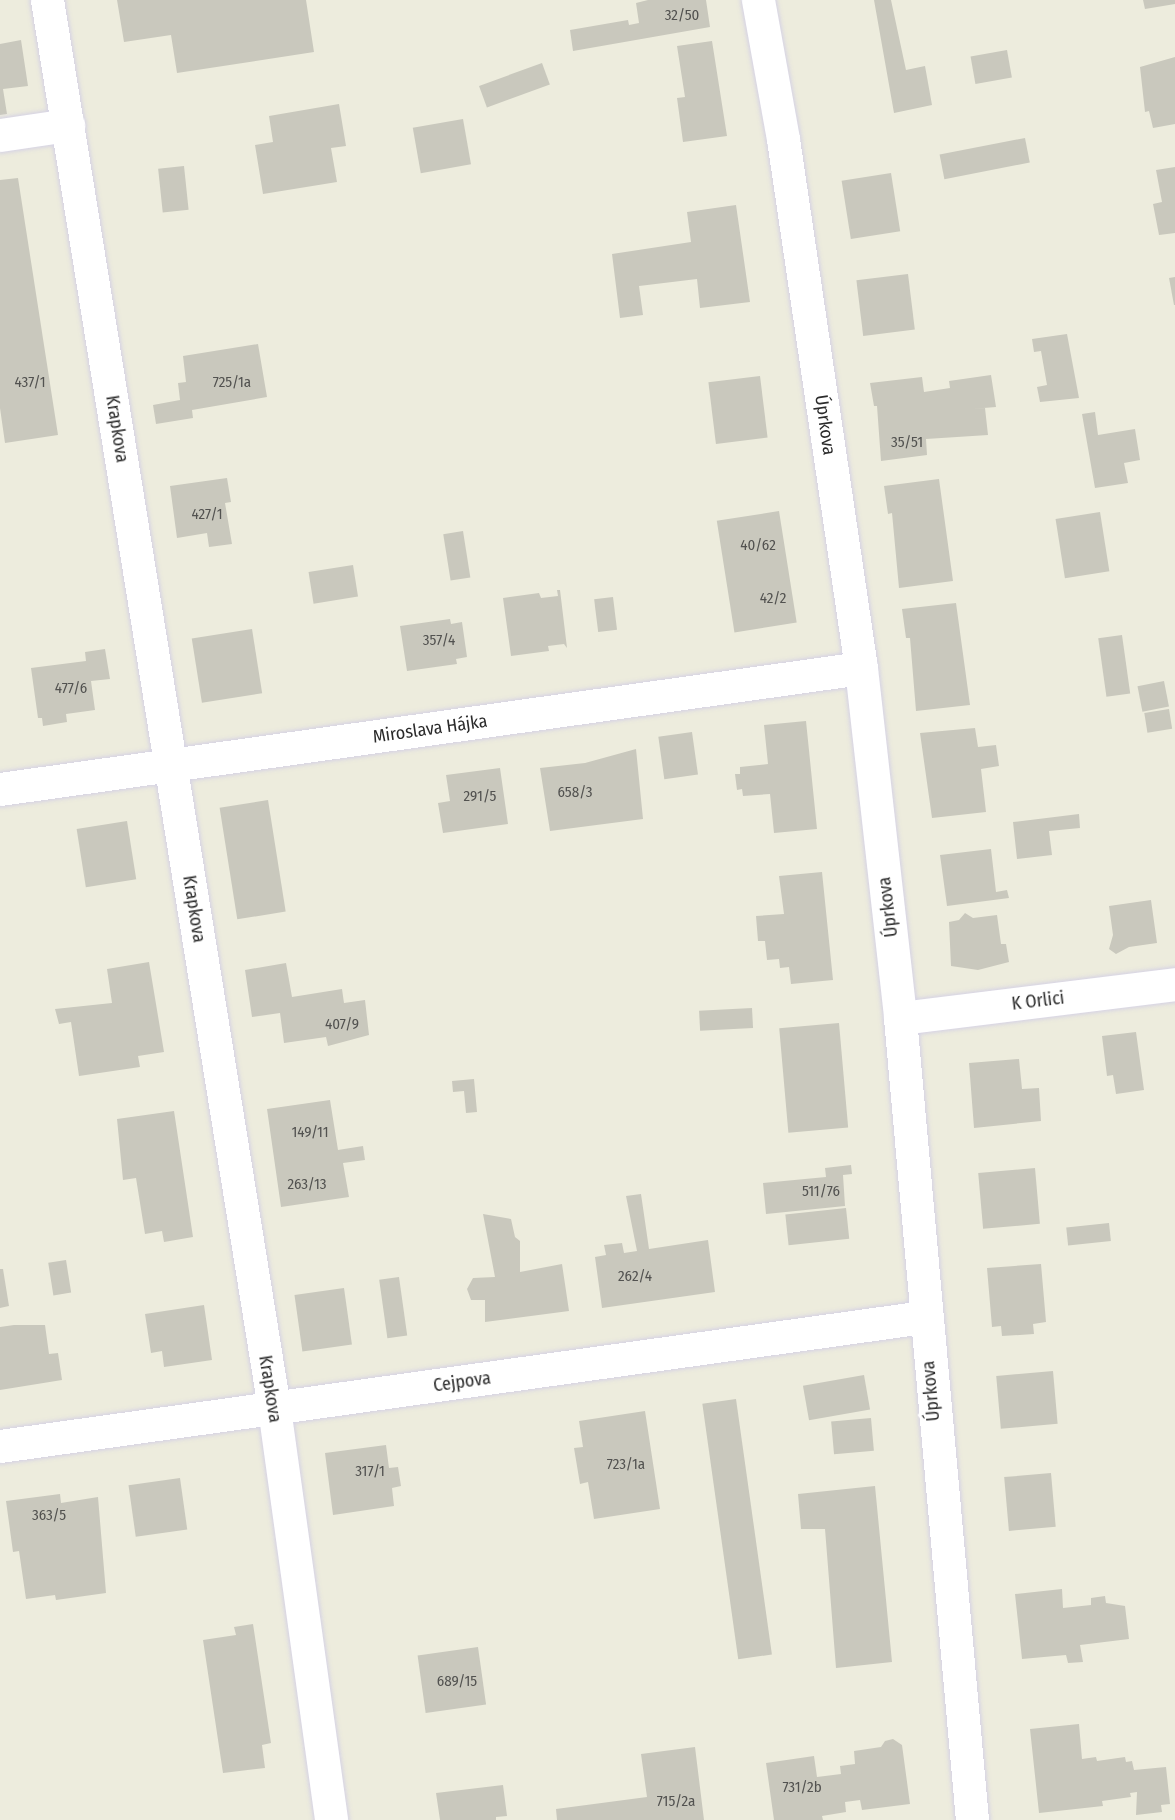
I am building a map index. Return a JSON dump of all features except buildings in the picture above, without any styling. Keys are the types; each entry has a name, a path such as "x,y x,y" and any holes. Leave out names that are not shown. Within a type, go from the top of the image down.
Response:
{"street":[{"name":"Krapkova","path":"47,0 274,1408 332,1820"},
{"name":"Úprkova","path":"758,0 783,139 861,668 900,1018 924,1317 972,1820"},
{"path":"0,135 68,124"},
{"name":"Miroslava Hájka","path":"0,789 861,668"},
{"name":"K Orlici","path":"900,1018 1175,984"},
{"name":"Cejpova","path":"0,1446 924,1317"}]}
